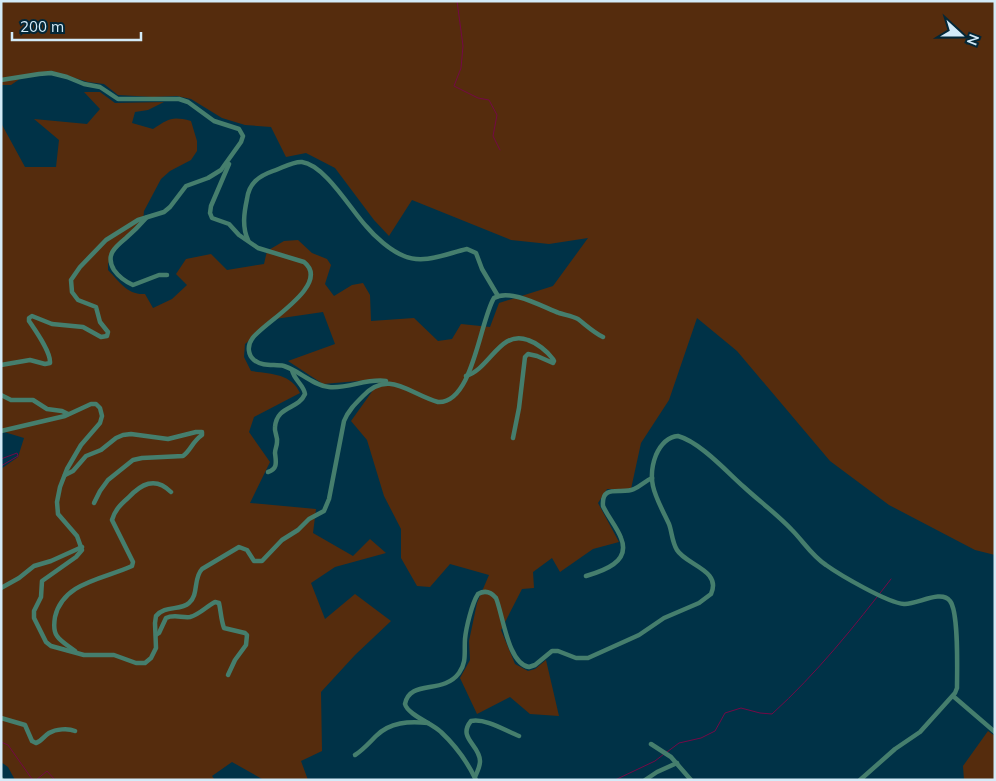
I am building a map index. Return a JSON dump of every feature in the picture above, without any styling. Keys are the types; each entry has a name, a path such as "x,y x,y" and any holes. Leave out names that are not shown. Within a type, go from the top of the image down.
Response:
{"street":[{"path":"1,80 51,74 88,85 100,86 118,100 179,99 188,102 214,121 237,129 242,134 242,140 230,159 212,202 210,213 214,220 229,224 239,235 258,248 306,263 309,267 310,280 305,290 254,337 249,346 251,356 259,363 284,366 314,382 330,387 375,381 390,382 435,401 443,402 451,399 466,376 476,353 488,308 494,298 498,296 503,295 531,301 560,314 573,317 603,337"},
{"path":"1,366 30,360 46,365 50,363 51,360 40,338 29,321 29,318 32,316 48,323 80,326 101,337 107,336 108,332 100,322 96,307 81,301 73,294 71,280 80,267 106,240 136,221 164,212 170,207 184,187 217,173 230,159"},
{"path":"248,240 245,232 244,214 248,194 253,183 265,174 303,162 327,179 369,229 400,254 411,258 424,259 467,249 473,250 498,296"},
{"path":"146,218 113,250 110,259 111,264 124,281 133,284 159,275 167,275"},
{"path":"466,376 476,371 506,341 513,338 531,341 551,356 554,361 552,363 528,354 525,358 513,438"},
{"path":"268,472 274,469 277,463 275,453 278,440 275,430 277,418 282,411 304,396 305,390 294,377 292,370"},
{"path":"1,431 68,414 94,404 100,408 102,416 100,423 79,449 65,474 59,491 57,511 77,536 82,547 80,554 42,581 40,600 34,614 36,624 47,644 52,647 88,656 117,656 142,663 147,662 153,656 156,645 155,620 158,614 166,609 190,603 193,598 198,575 202,569 240,547 247,550 254,561 262,561 285,537 298,530 309,518 325,509 330,499 335,464 346,417 369,390 390,382"},
{"path":"1,395 11,400 30,400 46,410 62,411 68,414"},
{"path":"65,474 73,471 86,456 101,450 123,435 131,434 168,439 202,432 202,435 191,444 187,453 183,456 133,460 108,480 94,503"},
{"path":"475,778 468,762 456,747 430,723 409,711 405,706 406,700 416,690 445,685 456,678 466,657 466,634 476,597 480,593 489,592 496,598 512,651 519,662 527,667 534,666 552,651 558,651 576,658 588,658 639,635 664,618 696,605 710,596 713,587 707,574 698,565 682,555 676,548 668,524 654,495 652,478 654,460 661,446 673,437 682,437 726,470 786,524 819,560 837,572 897,602 910,603 938,596 948,599 953,607 956,635 956,688 953,696 920,732 896,749 860,780"},
{"path":"586,576 611,567 618,560 622,551 621,538 603,506 606,495 611,491 632,490 652,478"},
{"path":"76,652 56,636 55,619 60,603 64,597 82,585 132,566 131,556 112,520 115,511 138,488 153,482 166,486 171,492"},
{"path":"1,588 19,578 34,566 51,562 82,547"},
{"path":"156,635 159,633 166,618 170,616 190,617 215,602 218,603 224,628 247,635 246,645 235,660 228,675"},
{"path":"953,696 995,732"},
{"path":"1,718 23,724 28,729 32,741 36,743 54,731 69,729 75,731"},
{"path":"475,778 480,762 466,735 466,730 471,721 485,722 520,736"},
{"path":"355,755 390,725 415,722 430,723"},
{"path":"652,744 668,754 691,780"},
{"path":"645,780 677,763"}],"shaded area":[{"path":"1,1 995,1 995,555 975,550 889,505 830,461 737,351 697,318 669,400 641,443 631,489 607,489 598,503 619,542 593,549 560,572 552,558 533,572 534,588 522,589 501,630 515,664 528,671 535,669 546,660 559,716 530,714 510,697 477,714 460,678 470,660 469,641 477,603 489,575 450,564 430,587 417,586 401,558 401,529 384,496 367,440 351,421 381,379 323,384 288,361 335,344 323,312 275,319 245,344 244,357 251,371 286,378 296,386 300,393 254,417 249,432 270,462 250,503 316,509 313,533 353,556 370,539 386,553 335,567 311,583 325,619 355,594 391,621 355,655 321,692 322,751 301,761 308,780 264,780 232,762 212,776 215,780 15,780 8,767 1,762 1,469 18,457 24,438 1,431 1,123 25,167 56,167 59,140 34,119 87,124 100,109 84,92 100,92 115,103 164,102 148,110 135,112 132,123 153,129 170,119 191,121 197,141 197,151 191,160 170,171 161,179 144,211 143,221 114,250 108,264 108,270 120,283 133,292 145,294 153,308 172,299 187,285 176,274 186,259 211,254 227,270 264,264 267,251 284,241 298,240 312,253 327,259 331,265 325,284 334,296 352,285 363,283 370,295 371,321 414,318 438,341 452,339 461,324 490,327 499,303 553,286 588,238 549,244 511,240 412,200 389,236 374,220 335,168 306,153 286,157 271,127 245,125 222,118 191,99 177,96 118,95 104,84 88,82 51,71 24,76 11,85 1,85"},
{"path":"988,731 995,736 995,780 964,780 963,766"}],"waterway":[{"path":"457,1 463,46 461,68 454,86 478,98 489,100 497,115 493,136 500,150"},
{"path":"1,459 17,453 18,456 1,466"},
{"path":"667,752 679,743 701,738 715,731 725,713 741,708 772,714 834,649 891,579"},
{"path":"1,742 8,745 32,779 36,780 47,771 55,780"},
{"path":"615,780 655,761 664,754"}]}
